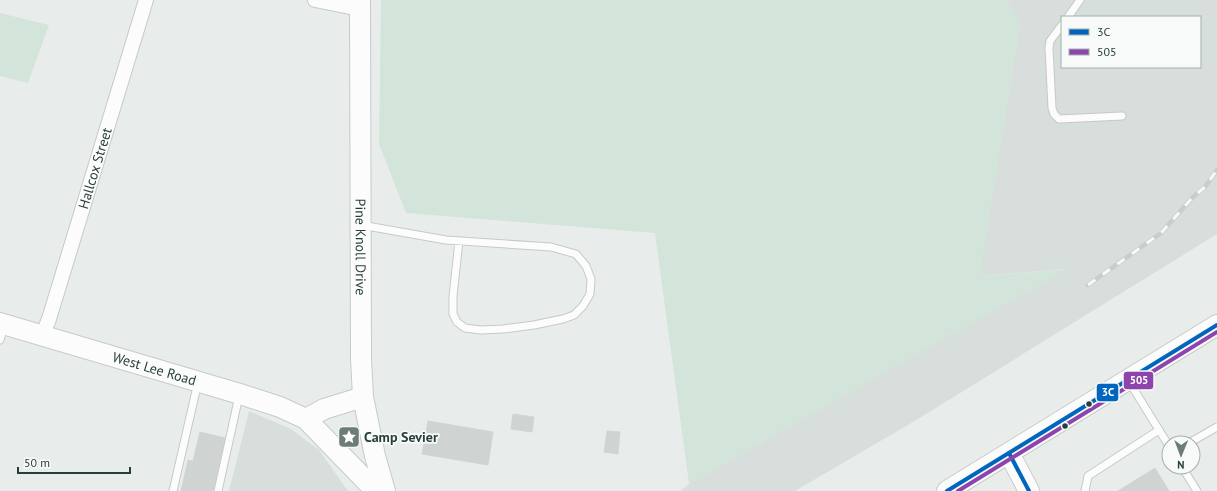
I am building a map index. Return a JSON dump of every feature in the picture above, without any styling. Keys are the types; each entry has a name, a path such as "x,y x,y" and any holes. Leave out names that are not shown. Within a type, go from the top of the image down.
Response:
{"street":[{"name":"Hallcox Street","path":"42,336 49,319 146,0"},
{"path":"316,0 360,5"},
{"name":"Pine Knoll Drive","path":"360,5 361,358 363,397 380,490"},
{"path":"948,491 1217,325"},
{"name":"West Lee Road","path":"2,329 42,336 280,407 306,419 369,484 380,490"},
{"path":"306,419 324,409 363,397"},
{"path":"1009,453 1029,491"}],"lane":[{"path":"1069,16 1080,0"},
{"path":"1061,26 1050,41 1049,48 1052,108 1054,114 1059,119 1122,116"},
{"path":"361,225 446,240 552,247 576,254 586,266 591,279 590,294 583,306 574,314 563,319 534,325 502,329 481,330 465,328 456,322 453,314 453,296 459,241"},
{"path":"1128,380 1162,435"},
{"path":"173,491 198,382"},
{"path":"218,491 240,394"},
{"path":"1201,436 1217,427"},
{"path":"1086,491 1088,476 1159,430"},
{"path":"1187,475 1197,491"}],"shaded area":[{"path":"1007,0 1217,0 1217,234 918,419 795,491 680,491 689,484 1066,269 979,276 1020,24"},
{"path":"249,411 291,429 319,450 348,491 229,491"}],"green space":[{"path":"381,0 1007,0 1020,24 980,276 1068,269 689,484 655,233 406,213 379,144"},
{"path":"0,13 49,25 28,83 0,76"}],"building":[{"path":"513,414 534,417 532,432 511,429"},
{"path":"428,421 493,432 488,465 422,454"},
{"path":"607,431 620,432 618,454 604,452"},
{"path":"200,432 225,438 213,491 181,491 188,460 193,461"},
{"path":"1155,468 1169,491 1118,491"}],"railway":[{"path":"1088,285 1161,233 1193,197 1205,187 1217,170"}],"transit line":[{"name":"3C","path":"947,491 1217,325"},
{"name":"505","path":"958,491 1217,332"},
{"name":"3C","path":"1009,453 1029,491"}],"place":[{"name":"Camp Sevier","path":"349,437"}]}
